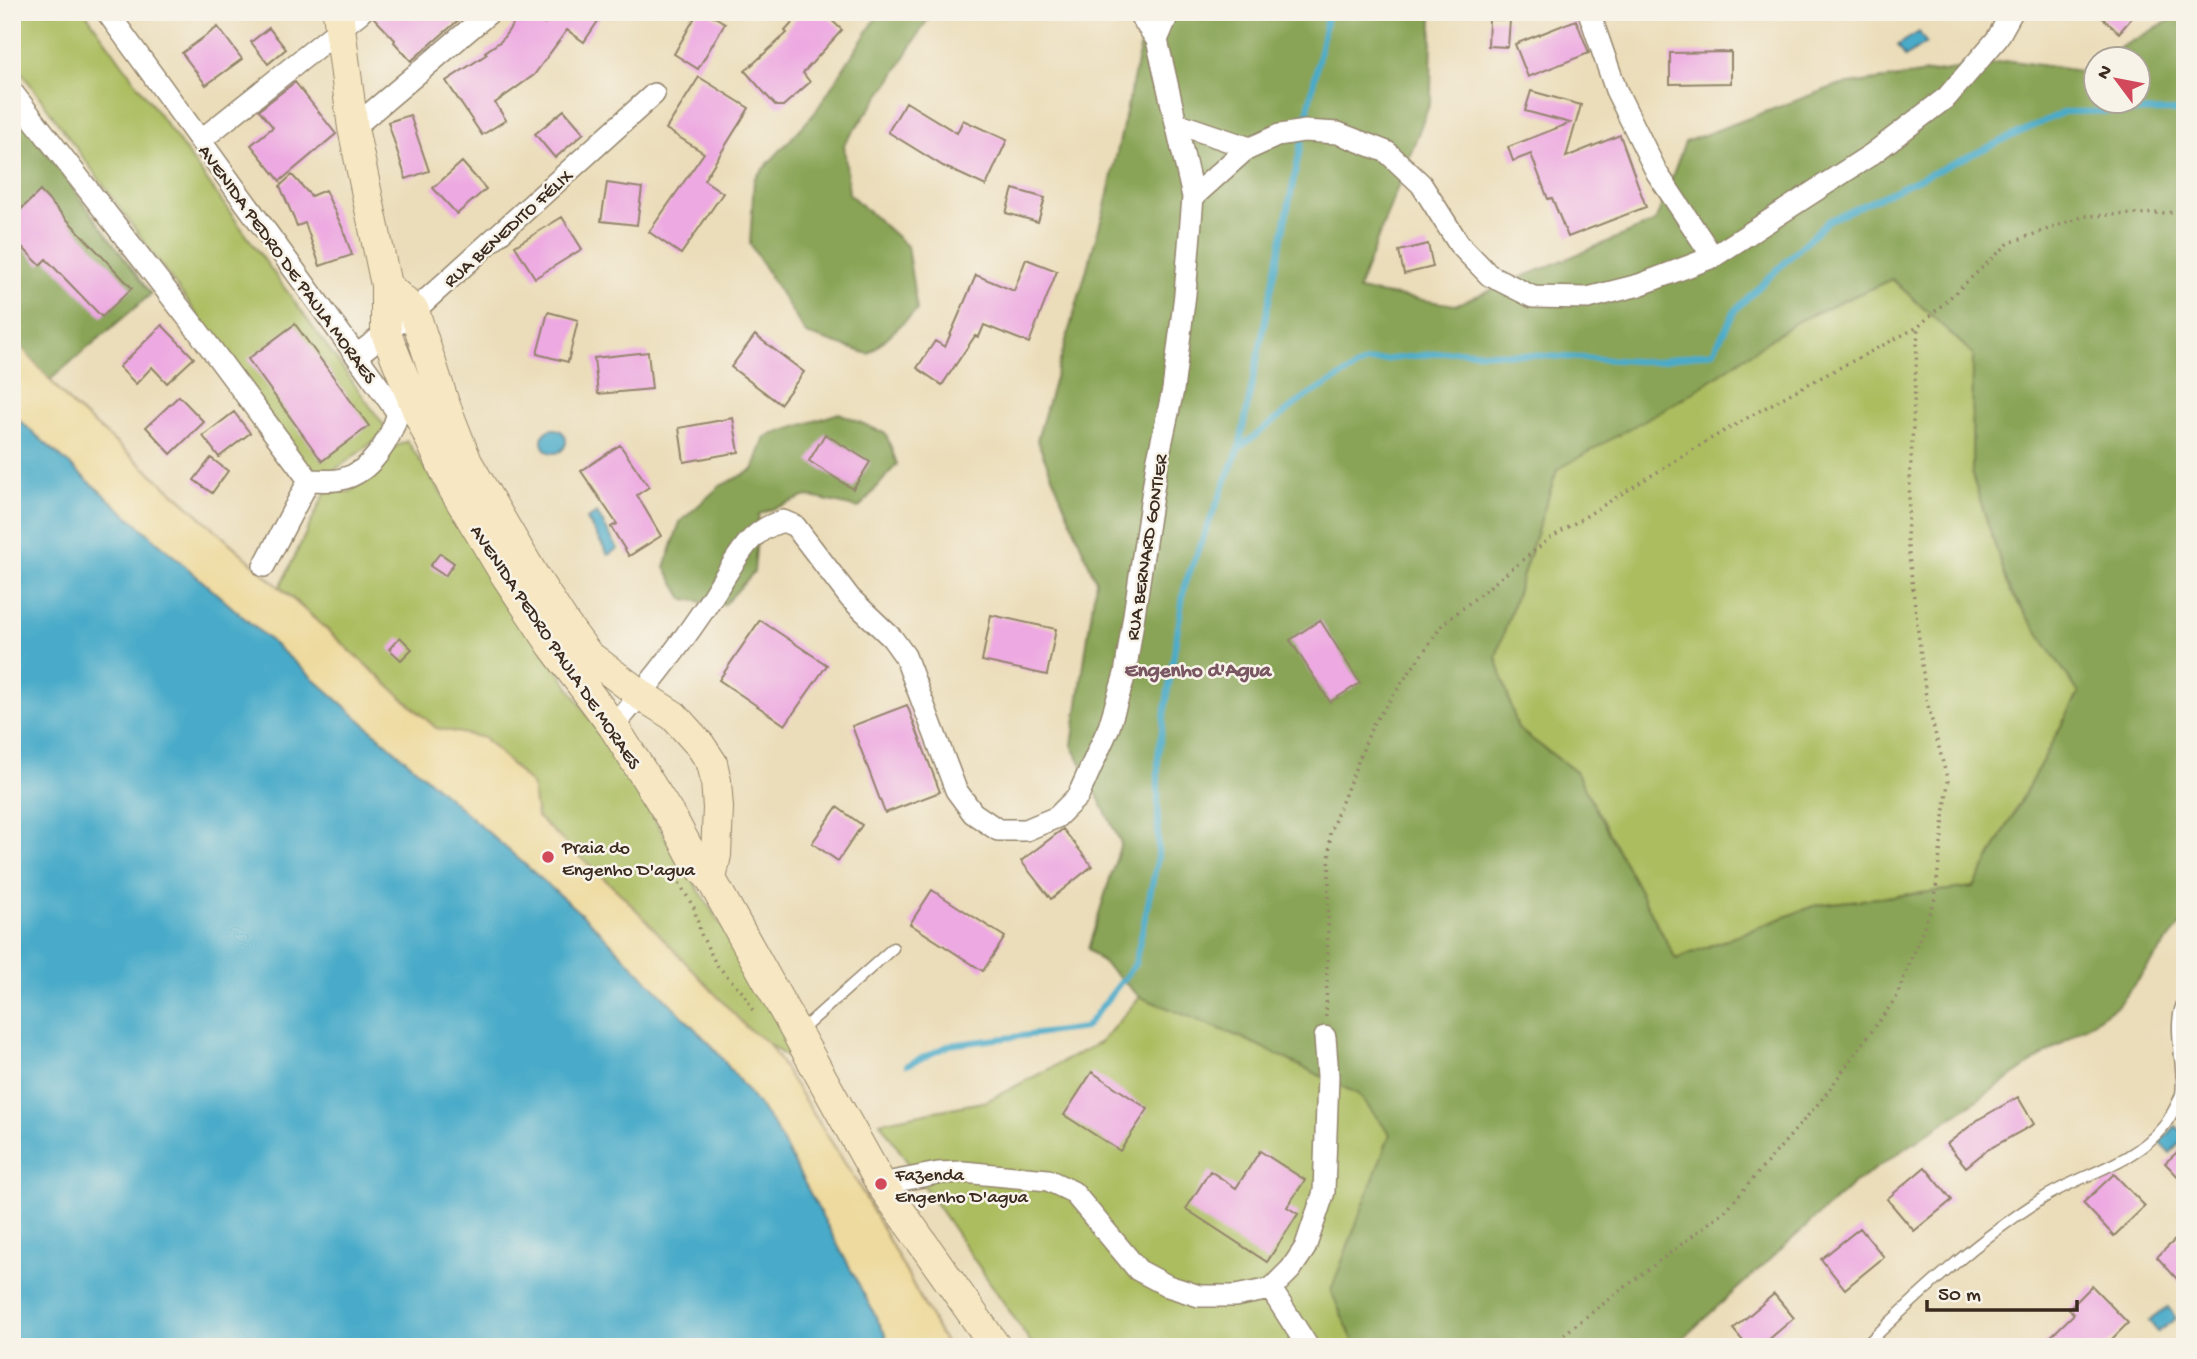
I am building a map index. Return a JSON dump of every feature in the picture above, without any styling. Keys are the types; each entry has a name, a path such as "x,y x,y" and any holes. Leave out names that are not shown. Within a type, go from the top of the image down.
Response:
{"main road":[{"name":"AVENIDA PEDRO PAULA DE MORAES","path":"347,18 353,128 386,285 386,333 409,414 503,571 552,645 613,726 674,822 695,862 711,879 881,1184 996,1347"},
{"path":"386,285 414,310"},
{"name":"AVENIDA PEDRO PAULA DE MORAES","path":"414,310 444,403 467,462 535,578 588,655 674,716 712,763 718,808 716,855 711,879"},
{"path":"674,822 718,808"}],"street":[{"name":"AVENIDA PEDRO DE PAULA MORAES","path":"107,12 357,355 409,414"},
{"path":"353,128 490,12"},
{"path":"1138,12 1157,40"},
{"path":"1157,40 1169,12"},
{"path":"1589,12 1616,90 1657,173 1713,257"},
{"path":"1193,197 1250,148 1279,135 1304,131 1338,133 1387,152 1421,184 1459,244 1489,275 1533,297 1588,299 1639,285 1713,257 1872,154 1947,97 1997,39 2012,12"},
{"path":"201,141 347,18"},
{"name":"RUA BERNARD GONTIER","path":"613,726 641,695 703,612 748,542 767,526 783,521 795,527 850,598 892,638 905,656 956,790 973,813 998,830 1026,830 1057,817 1078,796 1109,727 1125,674 1157,463 1173,390 1185,294 1193,197 1157,40"},
{"path":"12,92 198,331 309,480"},
{"name":"RUA BENEDITO FÉLIX","path":"357,355 414,310 654,94"},
{"path":"1176,123 1250,148"},
{"path":"309,480 339,480 352,477 365,469 409,414"},
{"path":"264,566 309,480"},
{"path":"881,1184 951,1172 1048,1180 1073,1192 1139,1270 1168,1286 1199,1296 1235,1296 1271,1289 1291,1269 1304,1248 1324,1192 1328,1076 1325,1037"},
{"path":"1271,1289 1308,1347"}],"lane":[{"path":"796,1034 893,948"},
{"path":"1864,1347 1905,1308 2002,1227 2076,1180 2130,1157 2164,1126 2181,1094 2178,1042 2180,1005 2185,999"}],"path":[{"path":"1325,1037 1329,832 1373,724 1443,624 1549,539 1712,438 1918,327 2009,243 2085,216 2185,212"},
{"path":"1547,1347 1726,1210 1823,1098 1896,998 1935,898 1948,782 1926,698 1907,539 1918,327"}],"green space":[{"path":"12,12 85,12 388,431 318,482 12,59"},
{"path":"880,12 932,12 891,80 844,144 849,194 907,246 917,310 869,354 806,334 750,244 754,179 814,114"},
{"path":"1148,12 1432,12 1431,100 1358,290 1455,305 1655,222 1685,142 1835,86 2013,61 2082,70 2082,116 2152,116 2152,46 2123,46 2185,12 2185,919 2118,1005 1853,1184 1673,1347 1356,1347 1331,1291 1390,1134 1358,1094 1245,1039 1140,997 1088,949 1121,843 1072,745 1096,581 1037,440 1105,207","holes":["1892,279 1973,354 1972,475 2010,591 2079,693 1974,887 1816,905 1676,959 1576,772 1518,729 1496,657 1557,470 1692,393 1796,322"]},
{"path":"12,106 151,294 50,380 12,341"},
{"path":"1892,279 1973,354 1972,475 2010,591 2079,693 1974,887 1816,905 1676,959 1576,772 1518,729 1496,657 1557,469 1692,393 1796,322"},
{"path":"839,413 886,434 897,464 859,508 807,496 759,514 754,572 724,605 683,599 665,567 680,522 720,486 753,470 765,437"},
{"path":"407,441 611,751 807,1061 799,1066 747,1028 624,897 537,817 532,785 484,738 436,728 280,587 326,491 350,492 382,466 390,449"},
{"path":"1140,997 1245,1039 1358,1094 1391,1134 1331,1291 1356,1347 1034,1347 880,1122 987,1101 1101,1042"}],"sand":[{"name":"Praia do Engenho D'agua","path":"12,341 23,349 72,405 436,728 484,738 532,785 537,817 624,897 747,1028 768,1043 857,1182 947,1347 892,1347 773,1124 712,1046 589,921 12,414"}],"water":[{"path":"1919,32 1926,43 1905,57 1898,45"},
{"path":"12,414 589,921 712,1046 773,1124 892,1347 12,1347"},
{"path":"554,429 565,436 566,441 559,452 554,453 543,446 542,441 549,430"},
{"path":"597,513 618,549 608,555 587,519"},
{"path":"2176,1126 2185,1138 2170,1153 2160,1142"},
{"path":"2168,1307 2176,1318 2158,1332 2149,1321"}],"building":[{"path":"374,12 468,12 411,61 373,17"},
{"path":"522,12 528,12 544,24 548,17 541,12 604,12 584,42 567,30 534,75 495,103 506,120 482,135 446,81 487,54 485,52 501,41"},
{"path":"698,12 706,12 725,23 698,69 674,54"},
{"path":"802,12 823,12 842,30 803,73 810,82 783,106 776,106 745,71 787,33 785,31"},
{"path":"2096,12 2137,12 2119,33"},
{"path":"1489,19 1510,20 1508,47 1488,46"},
{"path":"1576,20 1589,53 1528,77 1515,44"},
{"path":"218,27 242,59 206,85 182,53"},
{"path":"269,28 286,49 268,64 251,42"},
{"path":"1731,52 1731,83 1670,84 1670,53"},
{"path":"699,77 749,108 704,180 723,193 681,254 649,232 704,153 666,129"},
{"path":"295,82 336,134 280,181 251,145 273,127 259,110"},
{"path":"1531,91 1581,105 1566,157 1620,135 1646,207 1568,237 1552,198 1548,199 1531,154 1513,161 1508,147 1570,123 1525,111"},
{"path":"906,102 957,133 963,120 1007,140 986,186 943,166 888,132"},
{"path":"564,110 584,133 555,158 535,134"},
{"path":"410,115 429,171 406,179 388,122"},
{"path":"462,162 486,189 457,214 433,188"},
{"path":"292,175 311,196 325,190 352,255 320,266 305,223 297,226 280,186"},
{"path":"607,183 642,188 637,225 601,221"},
{"path":"1013,189 1045,198 1038,222 1006,213"},
{"path":"40,191 132,288 102,317 46,259 40,265 12,237 12,218"},
{"path":"562,217 582,249 535,278 515,246"},
{"path":"1428,244 1433,267 1404,274 1399,251"},
{"path":"1026,259 1057,271 1029,343 984,325 979,337 975,336 942,385 917,368 935,341 945,347 976,275 1014,291"},
{"path":"548,312 578,320 568,362 537,354"},
{"path":"295,324 369,426 322,461 248,359"},
{"path":"162,325 194,358 167,383 152,367 136,384 119,367"},
{"path":"755,335 804,372 780,404 731,367"},
{"path":"648,352 652,389 598,394 594,358"},
{"path":"179,396 204,422 171,454 146,427"},
{"path":"234,412 250,433 219,457 203,436"},
{"path":"733,418 739,452 684,462 679,428"},
{"path":"825,434 870,462 853,489 809,461"},
{"path":"620,445 649,487 637,495 661,536 629,556 611,527 617,524 581,471"},
{"path":"211,458 228,471 212,493 194,480"},
{"path":"440,553 454,563 445,576 430,566"},
{"path":"991,615 1056,629 1047,675 982,661"},
{"path":"760,620 827,665 785,725 719,680"},
{"path":"1320,620 1360,683 1330,702 1290,640"},
{"path":"400,637 412,649 401,660 389,649"},
{"path":"907,705 940,792 885,813 852,726"},
{"path":"837,807 862,825 838,861 812,843"},
{"path":"1063,829 1092,866 1051,899 1021,861"},
{"path":"932,890 1005,937 983,971 910,924"},
{"path":"1092,1072 1148,1109 1120,1151 1064,1115"},
{"path":"2018,1097 2034,1124 1987,1150 1966,1167 1947,1144 1979,1119"},
{"path":"2185,1145 2185,1184 2165,1163"},
{"path":"1260,1151 1305,1180 1287,1207 1298,1214 1267,1262 1186,1209 1210,1171 1236,1188"},
{"path":"1925,1167 1952,1200 1914,1231 1887,1199"},
{"path":"2114,1174 2145,1206 2114,1236 2083,1203"},
{"path":"1860,1228 1884,1257 1845,1289 1821,1259"},
{"path":"2177,1238 2185,1247 2185,1288 2157,1257"},
{"path":"2092,1286 2128,1323 2104,1347 2040,1347 2074,1314 2069,1309"},
{"path":"1774,1294 1794,1318 1760,1347 1748,1347 1733,1329"}],"waterway":[{"path":"1239,448 1328,12"},
{"path":"907,1065 950,1045 1085,1028 1135,964 1158,857 1158,755 1185,583 1239,448 1304,398 1366,362 1457,351 1653,362 1713,352 1736,309 1828,221 2064,112 2185,111"}],"place":[{"name":"Praia do Engenho D'agua","path":"548,857"},
{"name":"Fazenda Engenho D'agua","path":"881,1184"}],"district":[{"name":"Engenho d'Agua","path":"1198,669"}]}
